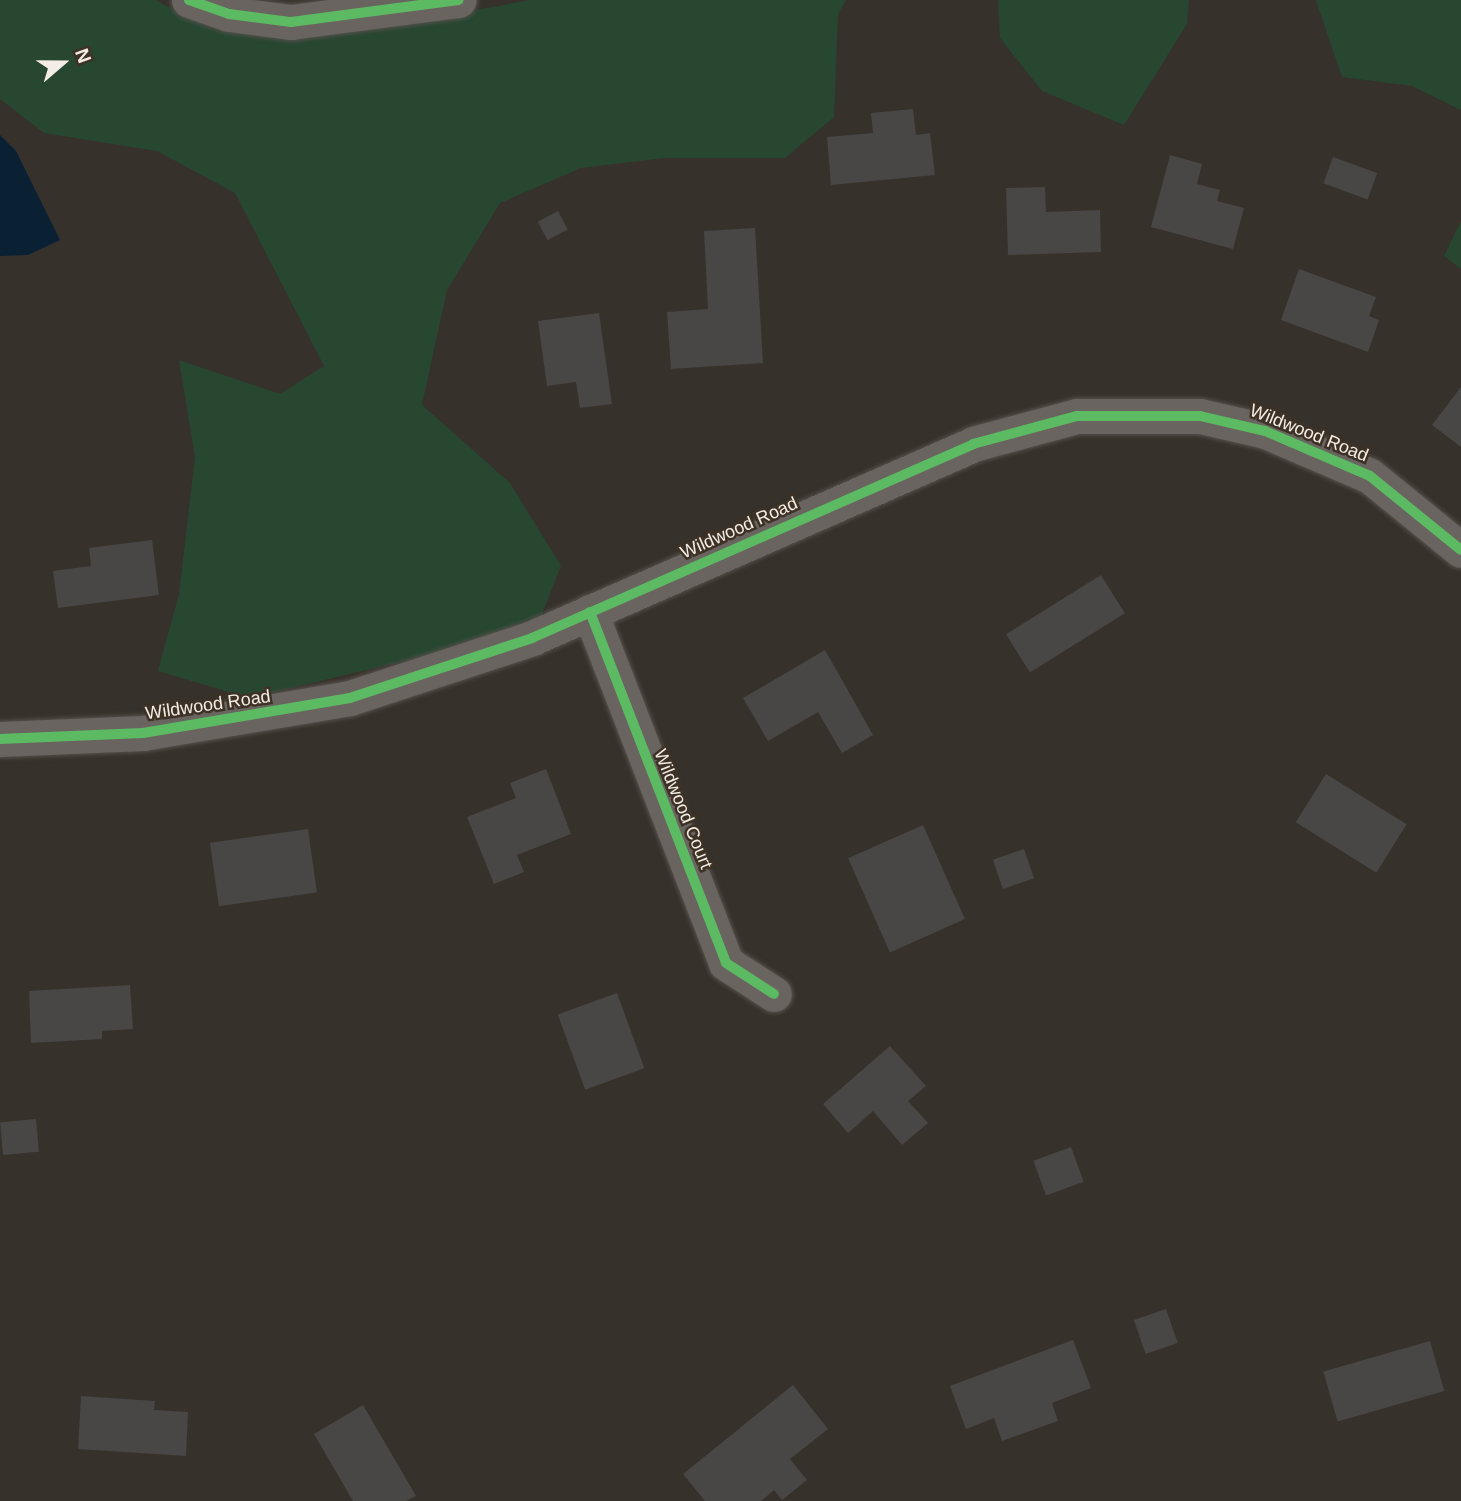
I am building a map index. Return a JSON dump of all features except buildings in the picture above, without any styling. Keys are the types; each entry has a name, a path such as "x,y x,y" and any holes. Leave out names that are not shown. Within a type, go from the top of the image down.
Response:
{"street":[{"path":"189,0 240,16 290,22 459,0"},
{"name":"Wildwood Road","path":"0,739 143,733 350,698 467,662 590,612 973,444 1027,426 1123,412 1225,420 1342,461 1370,476 1461,550"},
{"name":"Wildwood Court","path":"590,612 726,964 774,994"}],"green space":[{"path":"0,0 155,0 184,15 290,36 374,29 530,0 846,0 838,14 834,117 785,158 664,158 581,168 500,203 447,290 422,405 510,483 561,566 540,619 468,646 249,698 158,671 179,594 195,457 179,360 280,394 324,366 235,193 157,151 44,133 0,99"},
{"path":"998,0 1189,0 1187,24 1124,125 1042,91 1000,38"},
{"path":"1316,0 1461,0 1461,110 1412,86 1342,77"},
{"path":"1461,221 1461,269 1444,256"}],"water":[{"path":"0,135 16,151 60,240 28,255 0,256"}],"cycle path":[{"path":"189,0 229,14 291,22 459,0"},
{"path":"0,739 143,733 350,698 532,638 973,444 1077,416 1200,416 1265,431 1370,476 1461,550"},
{"path":"590,612 726,963 774,994"}]}
